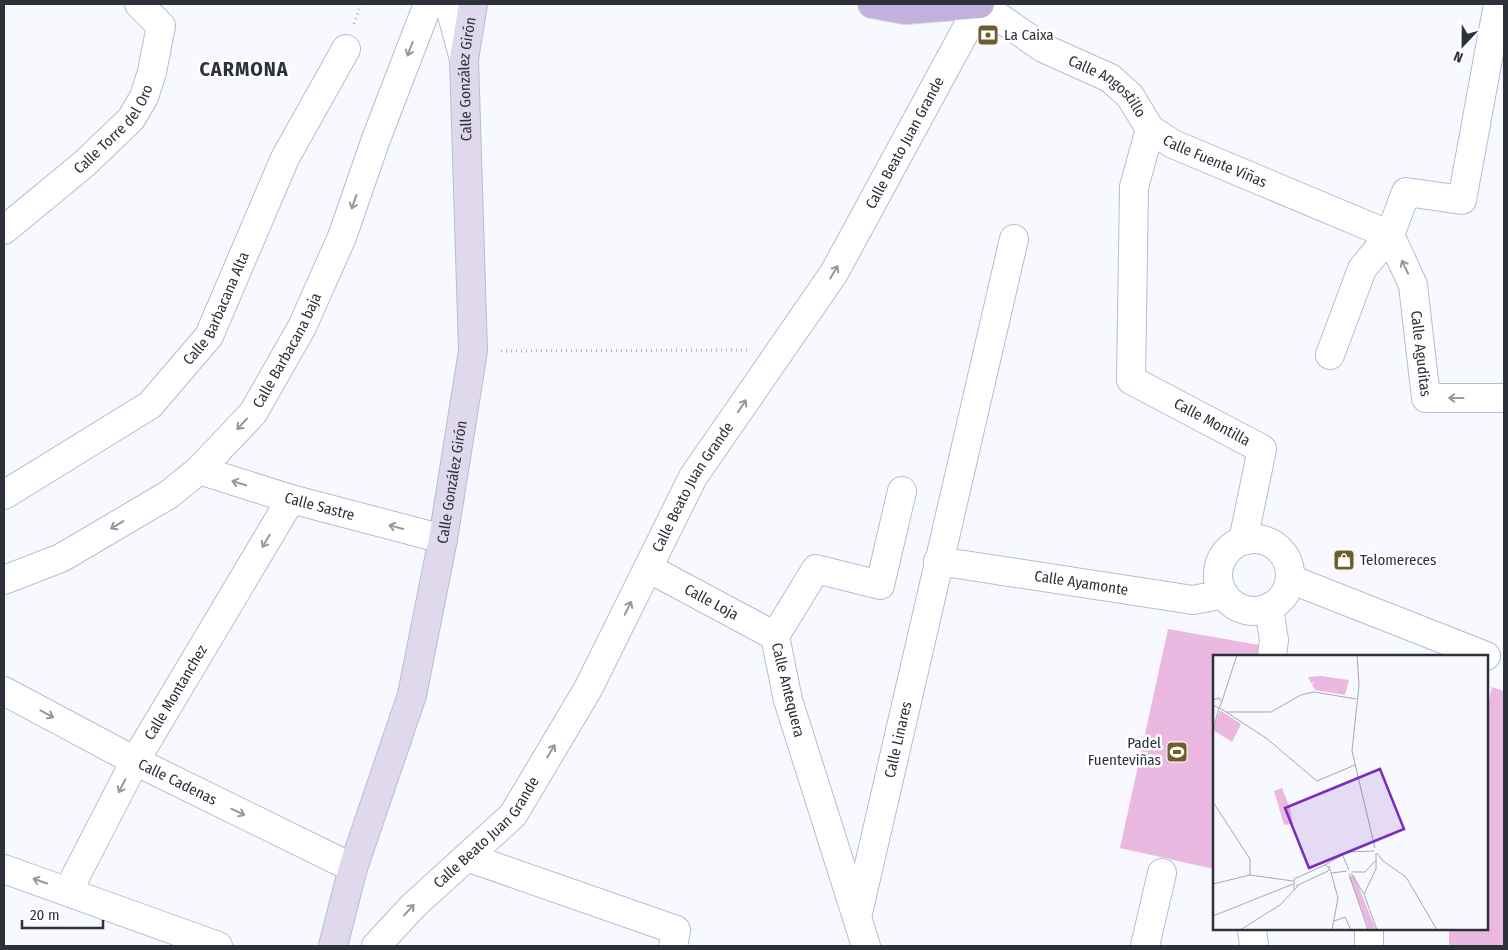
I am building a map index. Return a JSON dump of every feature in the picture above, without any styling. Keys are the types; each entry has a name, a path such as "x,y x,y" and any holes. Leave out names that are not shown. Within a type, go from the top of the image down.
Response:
{"main road":[{"path":"872,4 905,10 980,4"}],"street":[{"name":"Calle Torre del Oro","path":"4,230 84,164 132,119 144,97 152,72 161,26 139,4"},
{"name":"Calle Barbacana baja","path":"4,580 61,558 168,494 199,470 253,413 302,327 342,237 376,139 428,4"},
{"path":"449,4 464,59"},
{"name":"Calle González Girón","path":"333,946 353,868 412,695 443,539 473,351 464,59 473,4"},
{"name":"Calle Angostillo","path":"980,4 1042,48 1110,78 1130,96 1150,129"},
{"name":"Calle Beato Juan Grande","path":"376,946 413,906 513,815 588,689 693,477 834,274 980,4"},
{"path":"1330,355 1362,269 1390,235 1406,192 1462,200 1498,4"},
{"name":"Calle Barbacana Alta","path":"4,495 150,405 209,336 285,158 346,50"},
{"name":"Calle Fuente Viñas","path":"1131,380 1134,187 1150,129 1173,144 1390,235"},
{"name":"Calle Aguditas","path":"1390,235 1413,285 1426,398 1504,398"},
{"name":"Calle Linares","path":"858,918 938,560 1014,239"},
{"name":"Calle Montilla","path":"1131,380 1262,449 1243,541"},
{"name":"Calle Sastre","path":"199,470 291,499 443,539"},
{"name":"Calle Antequera","path":"866,946 788,700 775,636 816,569 880,585 902,491"},
{"name":"Calle Montanchez","path":"68,891 134,761 291,499"},
{"path":"1255,539 1267,542 1277,548 1289,568 1290,579 1286,591 1279,601 1269,608 1259,611 1239,608 1230,602 1219,584 1218,573 1220,562 1230,549 1243,541 1255,539"},
{"name":"Calle Ayamonte","path":"938,560 1193,600 1224,594"},
{"name":"Calle Loja","path":"648,568 775,636"},
{"path":"1290,579 1483,655"},
{"path":"1269,608 1274,640 1272,655"},
{"path":"1488,657 1504,663"},
{"name":"Calle Cadenas","path":"4,691 134,761 353,868"},
{"path":"467,857 674,938"},
{"path":"4,869 218,946"},
{"path":"1145,946 1162,873"},
{"path":"1252,930 1254,946"},
{"path":"1369,930 1369,946"}],"path":[{"path":"473,351 780,350"}],"shaded area":[{"name":"Padel Fuenteviñas","path":"1168,629 1259,645 1258,655 1213,655 1213,869 1120,848"},
{"path":"1492,687 1504,691 1504,946 1449,946 1449,930 1488,930 1488,704"}],"place":[{"name":"La Caixa","path":"988,35"},
{"name":"Telomereces","path":"1344,560"},
{"name":"Padel Fuenteviñas","path":"1177,752"}],"district":[{"name":"CARMONA","path":"244,69"}]}
